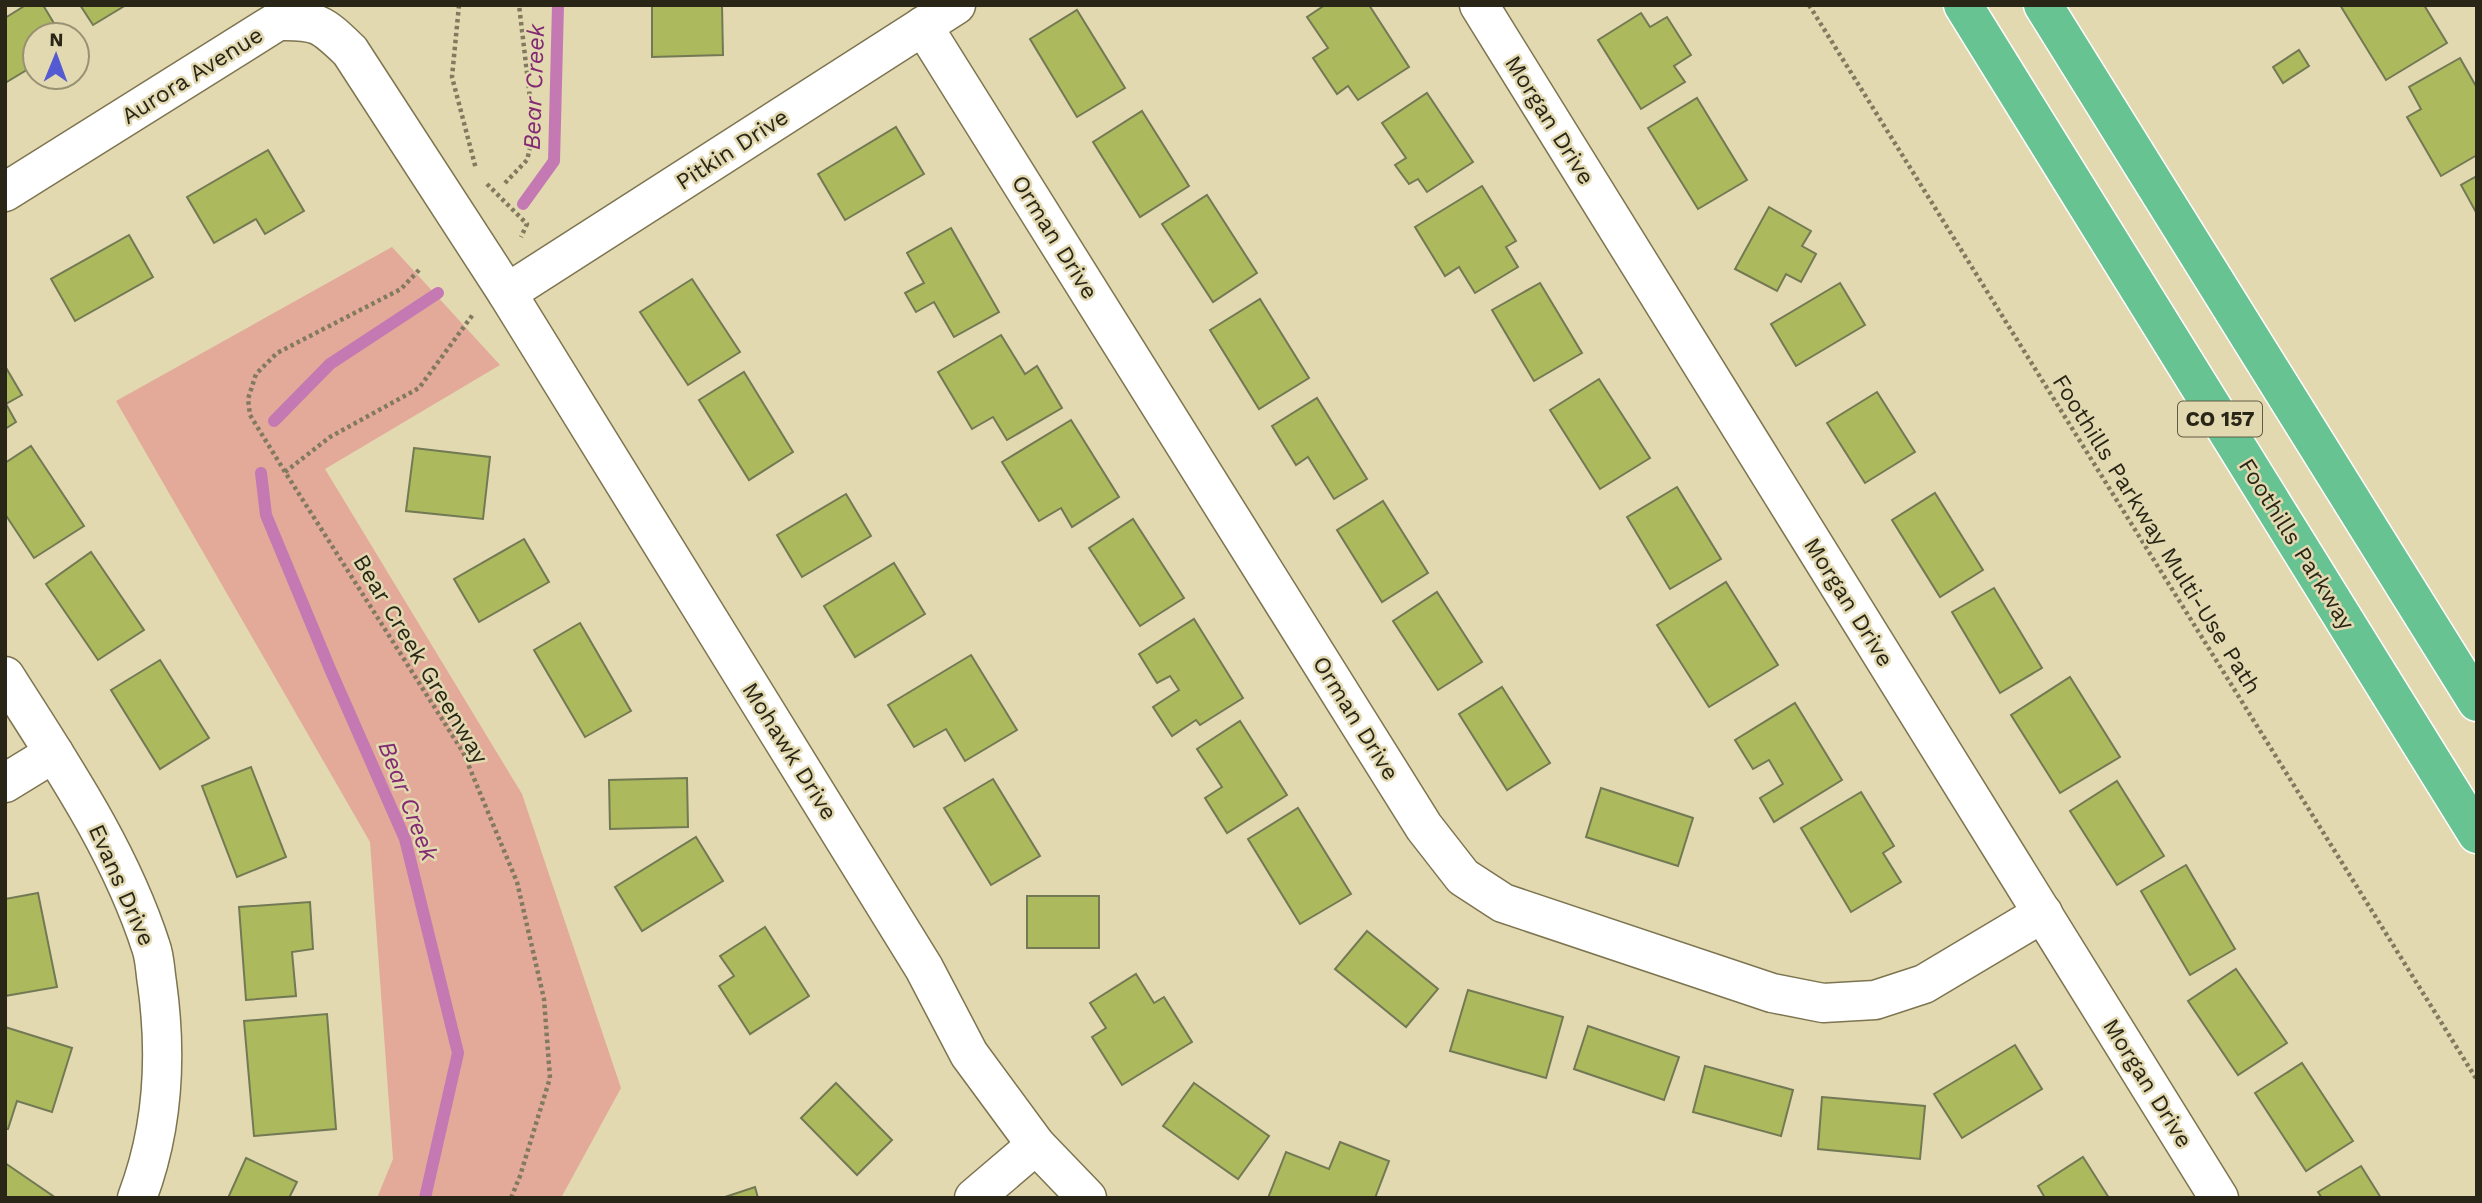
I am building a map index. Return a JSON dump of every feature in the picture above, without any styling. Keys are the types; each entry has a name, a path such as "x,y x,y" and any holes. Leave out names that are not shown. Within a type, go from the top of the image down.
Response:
{"highway":[{"name":"Foothills Parkway","path":"1962,5 2477,834"},
{"name":"CO 157","path":"2043,5 2477,702"}],"street":[{"name":"Pitkin Drive","path":"503,287 956,5"},
{"name":"Morgan Drive","path":"1479,5 2219,1198"},
{"name":"Aurora Avenue","path":"5,192 278,21 306,20 326,28 351,51 503,287"},
{"name":"Orman Drive","path":"923,26 1424,827 1463,877 1503,903 1772,993 1823,1003 1875,1000 1924,984 2043,913"},
{"name":"Mohawk Drive","path":"503,287 924,968 969,1054 1036,1145 1087,1198"},
{"name":"Evans Drive","path":"5,676 111,848 152,949 163,1025 161,1100 146,1173 137,1198"},
{"path":"5,783 54,753"},
{"path":"974,1198 1036,1145"}],"path":[{"path":"458,5 452,77 477,175"},
{"path":"505,183 527,160 534,132 519,5"},
{"name":"Foothills Parkway Multi-Use Path","path":"1809,5 2477,1080"},
{"path":"285,472 330,437 419,388 503,287 527,224 486,183"},
{"name":"Bear Creek Greenway","path":"419,270 401,289 277,353 256,374 248,399 250,415 463,752 517,882 544,999 550,1078 511,1198"}],"shaded area":[{"path":"392,247 500,365 325,469 522,794 621,1088 561,1198 377,1198 393,1159 370,842 116,401"}],"building":[{"path":"26,5 43,5 53,21 21,21 21,73 5,83 5,18"},
{"path":"80,5 126,5 93,25"},
{"path":"652,5 722,5 723,55 652,57"},
{"path":"1325,5 1369,5 1409,67 1358,100 1348,86 1337,94 1313,58 1328,48 1307,17"},
{"path":"2340,5 2424,5 2447,43 2386,80"},
{"path":"1077,10 1125,88 1077,117 1030,39"},
{"path":"1641,13 1650,27 1667,17 1691,55 1674,66 1685,82 1641,109 1598,40"},
{"path":"2299,50 2309,66 2283,83 2273,67"},
{"path":"2460,58 2477,88 2477,155 2441,176 2407,117 2421,109 2409,87"},
{"path":"1427,93 1473,162 1427,192 1418,179 1409,184 1395,165 1406,158 1382,123"},
{"path":"1697,98 1747,180 1698,209 1648,128"},
{"path":"1142,111 1189,186 1140,217 1093,142"},
{"path":"896,127 924,174 845,220 818,174"},
{"path":"268,150 304,211 265,234 256,219 214,243 187,197"},
{"path":"2477,176 2477,214 2461,185"},
{"path":"1482,186 1516,241 1506,247 1518,267 1475,293 1459,267 1445,276 1415,227"},
{"path":"1207,195 1257,273 1213,302 1162,224"},
{"path":"1769,207 1811,231 1802,246 1816,254 1801,282 1786,274 1777,291 1735,269"},
{"path":"951,228 999,312 954,337 934,302 916,312 905,293 924,283 907,253"},
{"path":"129,235 153,277 75,321 51,279"},
{"path":"692,279 740,352 688,385 640,312"},
{"path":"1540,283 1582,353 1534,381 1492,310"},
{"path":"1840,283 1865,325 1796,366 1771,324"},
{"path":"1260,299 1309,378 1259,409 1210,330"},
{"path":"1001,335 1025,374 1037,366 1062,408 1007,440 993,417 972,429 938,372"},
{"path":"5,366 22,395 6,404 16,422 5,429"},
{"path":"744,372 793,452 749,480 699,400"},
{"path":"1599,379 1650,458 1600,489 1550,410"},
{"path":"1877,392 1915,452 1865,483 1827,423"},
{"path":"1317,398 1367,479 1334,499 1308,457 1296,465 1272,426"},
{"path":"1071,420 1119,497 1072,527 1061,508 1039,521 1002,462"},
{"path":"31,446 84,526 34,558 5,514 5,463"},
{"path":"414,448 490,457 483,519 406,511"},
{"path":"1677,487 1721,559 1670,589 1627,517"},
{"path":"1935,493 1983,570 1940,597 1892,520"},
{"path":"846,494 871,536 802,577 777,535"},
{"path":"1383,501 1428,573 1382,602 1337,530"},
{"path":"1133,519 1184,598 1140,626 1089,548"},
{"path":"524,539 549,582 479,622 454,579"},
{"path":"91,552 144,630 98,660 46,584"},
{"path":"894,563 925,614 855,657 824,606"},
{"path":"1726,582 1778,665 1709,707 1657,625"},
{"path":"1994,588 2042,668 2000,693 1952,612"},
{"path":"1437,592 1482,662 1438,690 1393,621"},
{"path":"1194,619 1243,698 1200,725 1196,720 1172,736 1153,707 1179,690 1170,676 1157,683 1139,654"},
{"path":"580,623 631,711 585,737 534,650"},
{"path":"971,655 1017,730 965,761 946,729 914,747 888,705"},
{"path":"160,660 209,738 160,769 111,690"},
{"path":"2070,677 2120,757 2060,793 2011,715"},
{"path":"1502,687 1550,763 1507,790 1459,714"},
{"path":"1795,703 1842,780 1774,822 1760,798 1783,784 1769,760 1753,769 1735,740"},
{"path":"1240,721 1287,795 1227,833 1205,798 1222,787 1197,749"},
{"path":"251,767 286,857 237,877 202,786"},
{"path":"687,778 688,827 610,829 609,780"},
{"path":"993,779 1040,856 991,885 944,808"},
{"path":"2117,781 2164,856 2117,885 2070,811"},
{"path":"1601,788 1693,818 1678,866 1586,837"},
{"path":"1861,792 1894,846 1883,853 1901,882 1851,912 1801,828"},
{"path":"1298,808 1351,894 1300,924 1248,839"},
{"path":"696,837 723,881 642,931 615,887"},
{"path":"2186,865 2235,949 2190,975 2141,891"},
{"path":"38,893 57,987 5,996 5,899"},
{"path":"1027,896 1099,896 1099,948 1027,948"},
{"path":"310,902 313,949 292,952 296,996 246,1000 239,907"},
{"path":"765,927 809,996 750,1034 719,986 734,976 720,956"},
{"path":"1367,931 1438,989 1406,1027 1335,969"},
{"path":"2236,969 2287,1043 2238,1075 2188,1001"},
{"path":"1136,974 1154,1003 1164,997 1192,1042 1122,1085 1092,1037 1106,1028 1090,1003"},
{"path":"1468,990 1563,1017 1546,1078 1450,1051"},
{"path":"327,1014 336,1129 254,1136 244,1021"},
{"path":"1588,1026 1679,1057 1664,1100 1574,1069"},
{"path":"5,1027 72,1048 52,1112 17,1101 8,1129 5,1129"},
{"path":"2015,1045 2042,1089 1962,1138 1934,1094"},
{"path":"2302,1063 2353,1141 2306,1171 2255,1093"},
{"path":"1705,1066 1793,1090 1781,1136 1693,1112"},
{"path":"836,1083 892,1140 857,1175 801,1118"},
{"path":"1194,1083 1269,1136 1238,1179 1163,1126"},
{"path":"1822,1097 1925,1106 1920,1159 1818,1149"},
{"path":"1340,1142 1389,1161 1375,1198 1268,1198 1286,1152 1329,1169"},
{"path":"2083,1157 2109,1198 2045,1198 2038,1186"},
{"path":"246,1158 297,1182 289,1198 228,1198"},
{"path":"5,1163 53,1196 5,1198"},
{"path":"2361,1166 2381,1198 2322,1198 2318,1192"},
{"path":"755,1187 758,1198 722,1198"}],"waterway":[{"name":"Bear Creek","path":"523,204 554,161 558,5"},
{"name":"Bear Creek","path":"274,421 330,364 438,293"},
{"name":"Bear Creek","path":"261,473 266,515 405,839 458,1053 425,1198"}]}
